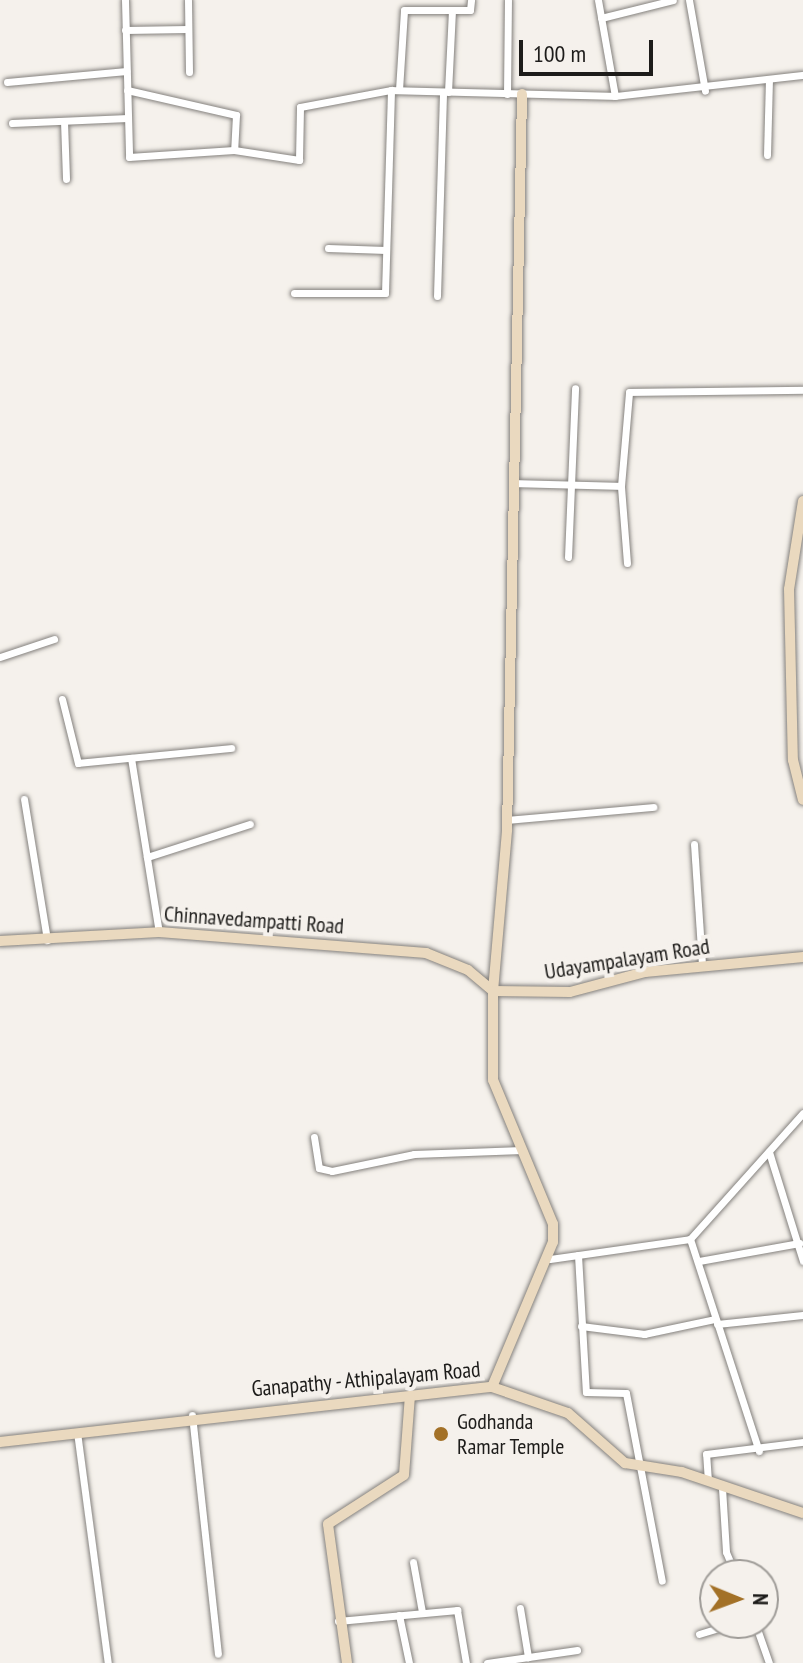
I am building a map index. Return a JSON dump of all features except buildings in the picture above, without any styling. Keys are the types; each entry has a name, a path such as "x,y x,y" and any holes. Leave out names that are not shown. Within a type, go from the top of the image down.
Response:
{"street":[{"path":"125,0 129,157 234,150 299,160 300,107 395,90 615,96 705,91 803,75"},
{"path":"188,0 189,72"},
{"path":"294,293 385,293 395,90 404,10 470,10 471,0"},
{"path":"507,94 508,0"},
{"path":"598,0 615,96"},
{"path":"601,18 673,0"},
{"path":"689,0 705,91"},
{"path":"437,296 452,10"},
{"path":"125,30 188,29"},
{"path":"7,82 126,71"},
{"path":"767,155 769,81"},
{"path":"127,90 236,115 234,150"},
{"path":"492,1387 550,1259 553,1224 493,1080 493,991 507,820 522,94"},
{"path":"12,123 128,118"},
{"path":"64,121 66,179"},
{"path":"328,248 386,250"},
{"path":"568,557 575,388"},
{"path":"627,563 621,486 629,392 803,390"},
{"path":"514,483 621,486"},
{"path":"803,501 789,589 803,800"},
{"path":"0,657 54,639"},
{"path":"62,699 74,762 231,748"},
{"path":"131,758 159,932"},
{"path":"24,799 47,940"},
{"path":"507,820 653,807"},
{"path":"147,857 250,824"},
{"path":"694,844 702,966"},
{"name":"Chinnavedampatti Road","path":"0,941 159,932 426,953 468,970 493,991"},
{"name":"Udayampalayam Road","path":"493,991 570,992 702,966 803,957"},
{"path":"550,1259 690,1239 803,1113"},
{"path":"314,1137 319,1168 332,1171 414,1154 522,1150"},
{"path":"769,1152 801,1242 803,1261"},
{"path":"690,1239 716,1321 744,1385 759,1451"},
{"path":"699,1261 801,1242"},
{"path":"578,1255 586,1392 626,1393 662,1581"},
{"path":"581,1326 644,1334 716,1321 803,1315"},
{"name":"Ganapathy - Athipalayam Road","path":"0,1442 192,1415 492,1387 568,1413 617,1458 708,1482 803,1513"},
{"path":"347,1663 338,1621 328,1524 404,1475 410,1396"},
{"path":"192,1415 218,1654"},
{"path":"77,1432 108,1663"},
{"path":"708,1482 706,1454 759,1451 803,1442"},
{"path":"722,1488 729,1559"},
{"path":"413,1562 422,1612"},
{"path":"520,1608 528,1657"},
{"path":"338,1621 457,1610 466,1663"},
{"path":"399,1615 409,1663"},
{"path":"761,1639 769,1663"},
{"path":"487,1663 577,1650"}],"place":[{"name":"Godhanda Ramar Temple","path":"441,1434"}]}
